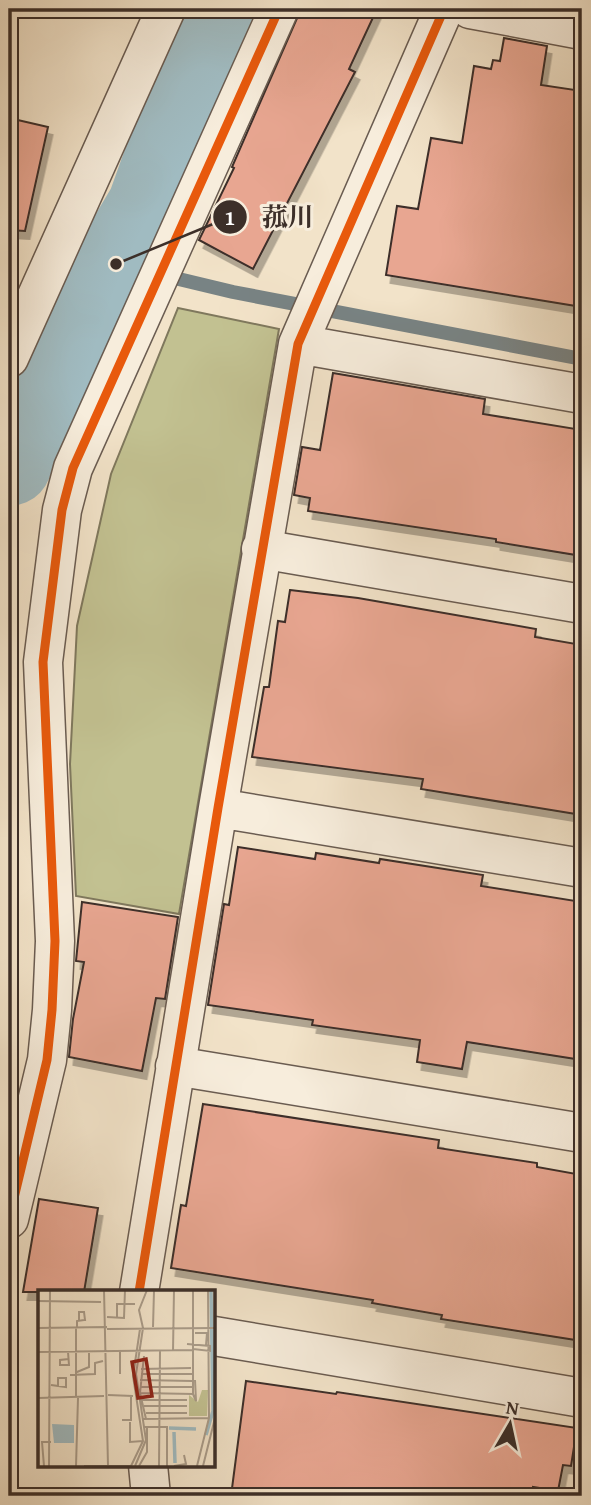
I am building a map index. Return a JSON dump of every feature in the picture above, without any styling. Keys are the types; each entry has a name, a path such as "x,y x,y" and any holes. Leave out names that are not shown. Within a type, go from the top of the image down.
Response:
{"street":[{"path":"9,358 166,9"},
{"path":"9,1219 47,1060 52,1010 55,941 43,662 62,510 73,468 279,9"},
{"path":"138,1290 261,549 298,344 444,9"},
{"path":"470,9 582,30"},
{"path":"298,344 582,394"},
{"path":"261,549 582,604"},
{"path":"218,808 582,869"},
{"path":"175,1066 582,1133"},
{"path":"215,1336 582,1398"},
{"path":"148,1466 151,1496"}],"shaded area":[{"path":"178,308 279,329 179,914 76,896 70,764 77,626 111,474"}],"building":[{"path":"301,9 377,9 349,69 355,72 253,269 199,240 234,168 232,167"},
{"path":"504,38 547,46 541,85 582,91 582,307 386,275 397,206 418,209 431,138 462,143 474,66 491,69 493,60 500,61"},
{"path":"9,118 48,127 25,231 9,230"},
{"path":"333,373 485,399 483,414 582,430 582,513 576,555 496,542 496,539 308,511 310,498 294,495 302,447 320,450"},
{"path":"290,590 358,598 536,629 535,637 582,645 582,815 421,789 423,779 252,757 264,687 269,687 278,621 285,622"},
{"path":"238,847 315,859 316,853 379,863 380,859 483,875 481,886 582,902 582,1060 467,1042 462,1069 417,1062 420,1040 312,1025 313,1020 208,1005 224,904 229,905"},
{"path":"82,902 178,917 165,999 156,998 142,1071 69,1057 84,962 76,961"},
{"path":"203,1104 439,1140 438,1148 537,1163 537,1167 582,1175 582,1341 441,1319 442,1315 372,1303 373,1300 171,1268 181,1205 186,1206"},
{"path":"39,1199 98,1208 84,1290 23,1292"},
{"path":"246,1381 577,1428 571,1466 563,1465 558,1491 533,1487 532,1496 231,1496"}],"waterway":[{"path":"9,463 28,414 84,294 116,264 150,207 199,70 228,9"},
{"path":"116,264 233,292 582,359"}],"cycle path":[{"path":"9,1219 47,1060 52,1010 55,941 43,662 62,510 73,468 279,9"},
{"path":"139,1290 218,808 298,344 444,9"}],"place":[{"name":"菰川","path":"116,264"}]}
